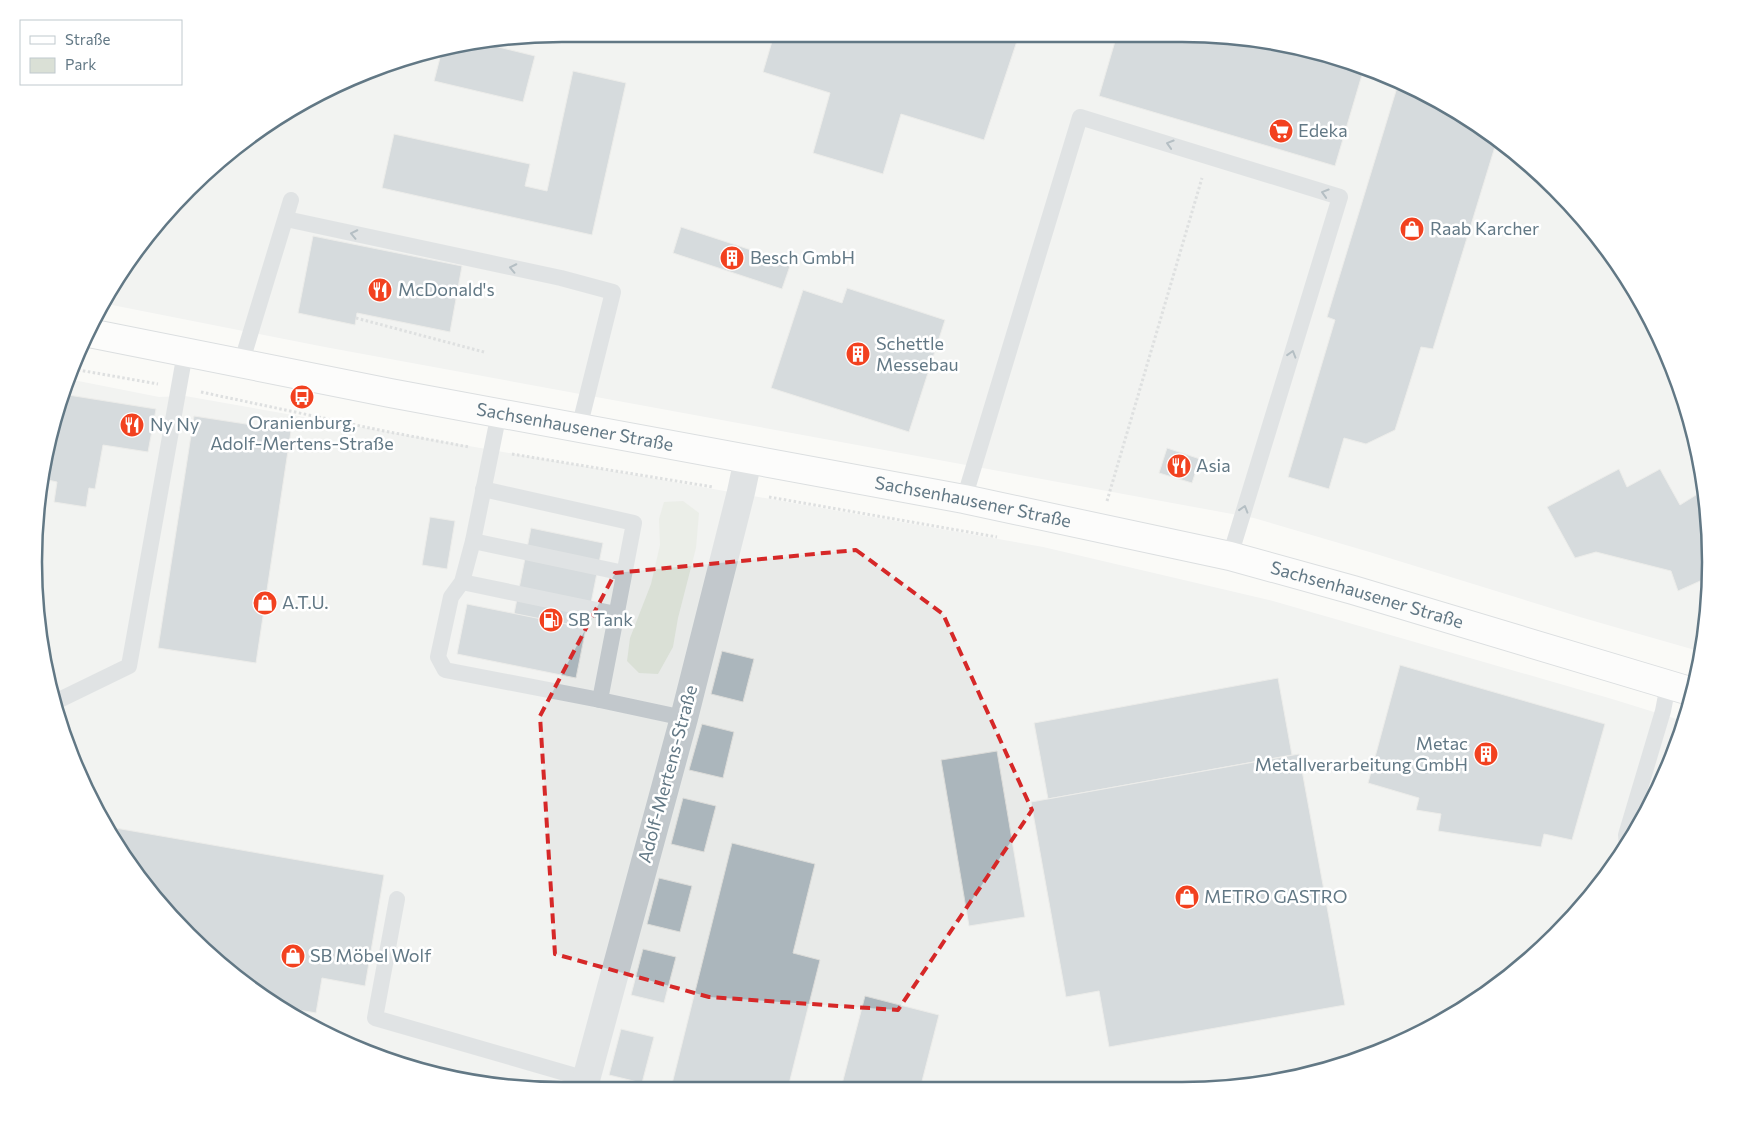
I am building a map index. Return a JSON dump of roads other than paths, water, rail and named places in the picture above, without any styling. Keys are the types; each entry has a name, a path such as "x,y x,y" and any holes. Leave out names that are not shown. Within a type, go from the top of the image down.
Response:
{"main road":[{"name":"Sachsenhausener Straße","path":"95,334 241,364 964,500 1230,556 1353,590 1680,689"}],"street":[{"name":"Adolf-Mertens-Straße","path":"585,1082 684,718 748,459"}],"lane":[{"path":"964,500 1080,117 1340,197 1230,556"},
{"path":"241,364 292,200"},
{"path":"286,219 561,278 613,292 579,428"},
{"path":"61,700 129,666 185,353"},
{"path":"499,413 462,582 451,597 438,657 445,670 684,718"},
{"path":"483,489 634,523 600,700"},
{"path":"472,541 624,574"},
{"path":"462,582 616,614"},
{"path":"1627,832 1663,711 1680,689"},
{"path":"397,899 375,1018 582,1082"}],"place":[{"name":"Edeka","path":"1281,131"},
{"name":"Raab Karcher","path":"1412,229"},
{"name":"Besch GmbH","path":"732,258"},
{"name":"McDonald's","path":"380,290"},
{"name":"Schettle Messebau","path":"858,354"},
{"name":"Oranienburg, Adolf-Mertens-Straße","path":"302,397"},
{"name":"Ny Ny","path":"132,425"},
{"name":"Asia","path":"1179,466"},
{"name":"A.T.U.","path":"265,603"},
{"name":"SB Tank","path":"551,620"},
{"name":"Metac Metallverarbeitung GmbH","path":"1486,754"},
{"name":"METRO GASTRO","path":"1187,897"},
{"name":"SB Möbel Wolf","path":"293,956"}]}
